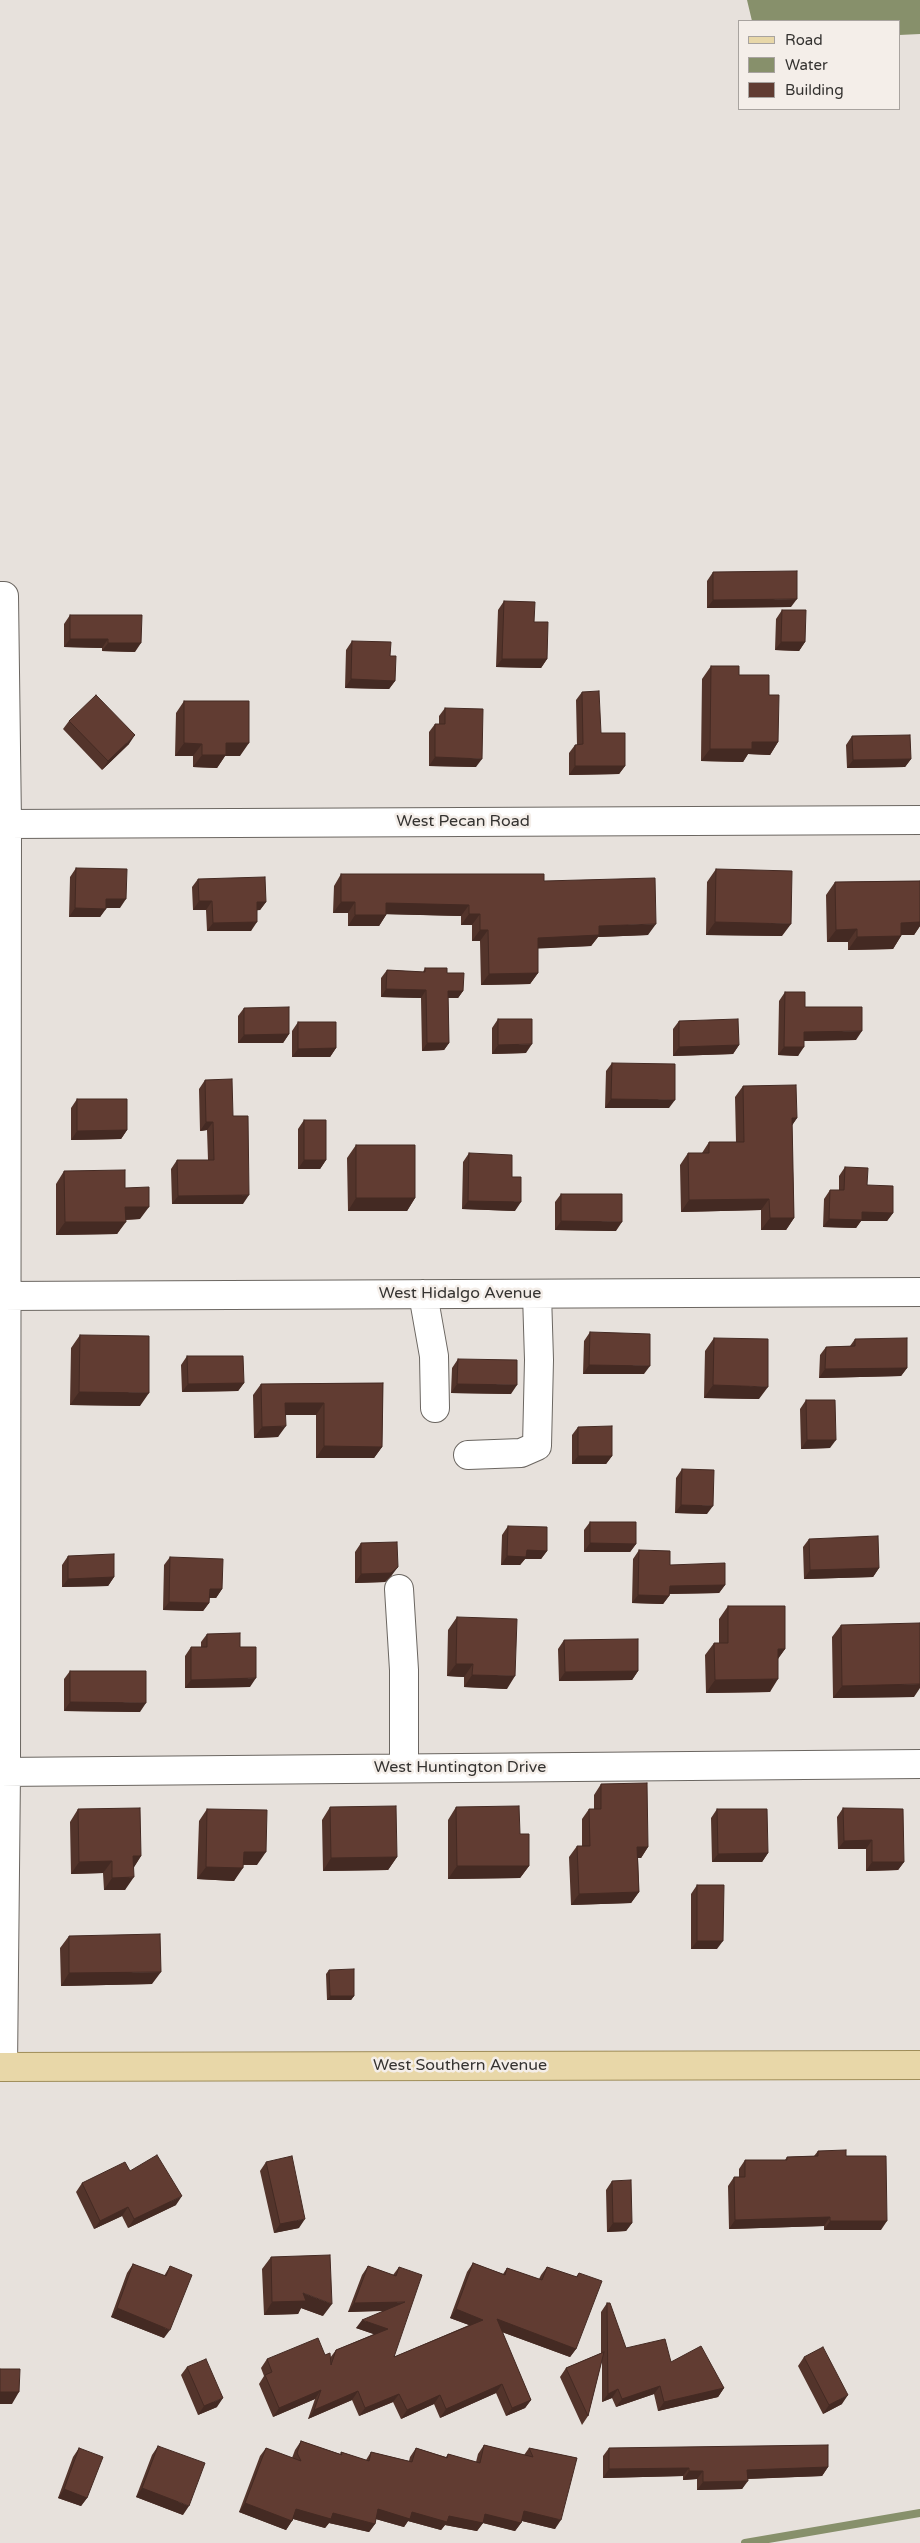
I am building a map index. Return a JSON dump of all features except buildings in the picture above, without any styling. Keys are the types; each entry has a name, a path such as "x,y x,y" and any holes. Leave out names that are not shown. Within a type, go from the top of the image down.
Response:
{"main road":[{"name":"West Southern Avenue","path":"1,2067 920,2065"}],"street":[{"path":"1,2067 3,1296 7,824 2,596"},
{"name":"West Pecan Road","path":"7,824 920,820"},
{"name":"West Hidalgo Avenue","path":"3,1296 920,1292"},
{"path":"423,1294 434,1356 435,1408"},
{"path":"468,1455 521,1453 537,1446 539,1360 537,1294"},
{"path":"399,1589 404,1670 404,1768"},
{"name":"West Huntington Drive","path":"3,1772 920,1764"}],"water":[{"path":"747,0 920,0 920,34 900,35 900,20 752,20"}],"waterway":[{"path":"745,2543 920,2513"}]}
